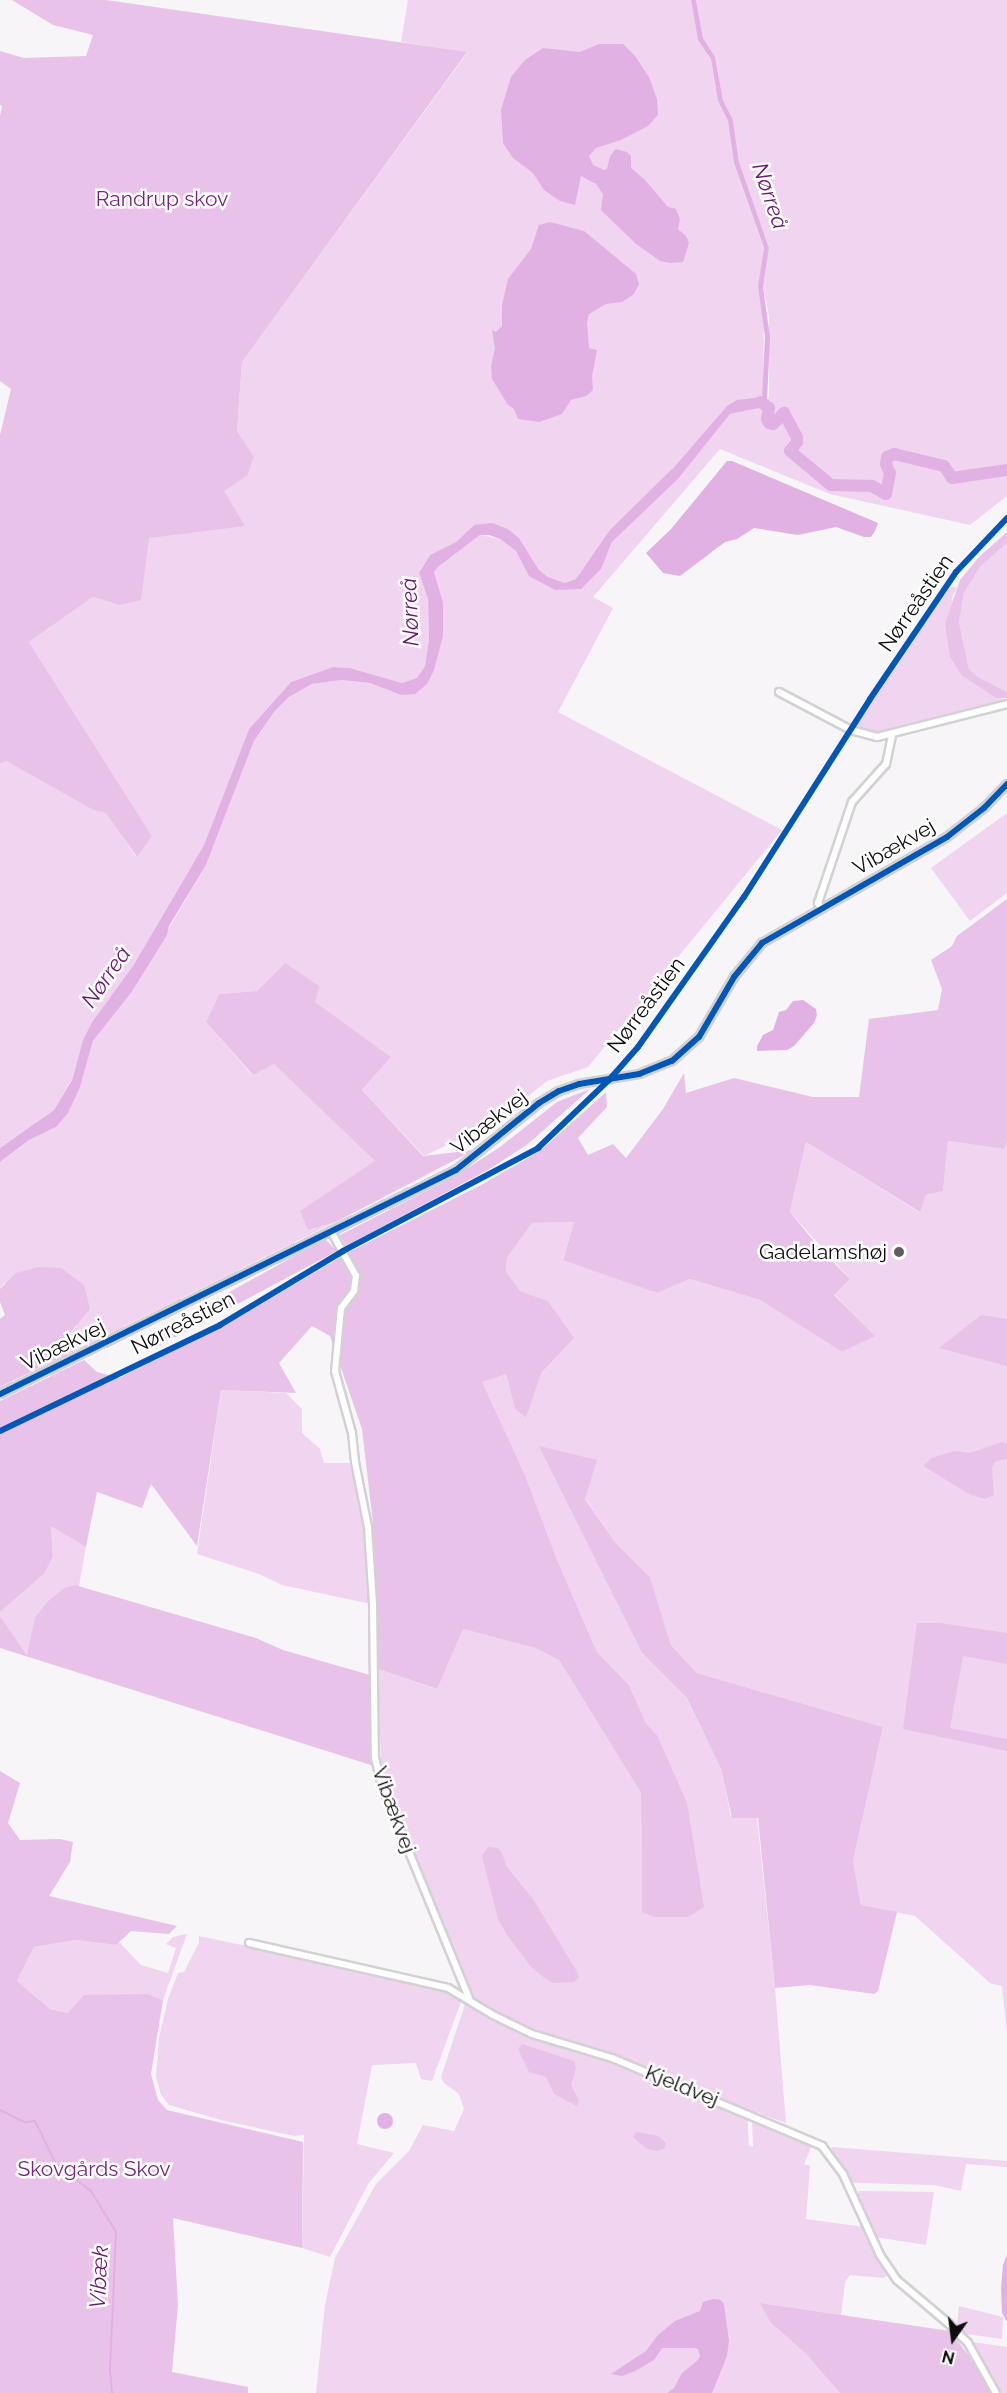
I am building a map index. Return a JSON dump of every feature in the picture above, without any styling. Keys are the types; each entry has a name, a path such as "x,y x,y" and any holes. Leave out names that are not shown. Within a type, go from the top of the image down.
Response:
{"street":[{"path":"779,692 865,735 892,735 1007,704"},
{"name":"Vibækvej","path":"821,908 818,903 852,802 886,764 892,735"},
{"name":"Vibækvej","path":"0,1394 456,1170 539,1103 559,1091 579,1084 639,1074 672,1061 699,1037 740,968 762,943 947,837 984,808 1007,784"},
{"name":"Vibækvej","path":"331,1231 357,1276 354,1292 341,1308 335,1371 352,1433 355,1462 368,1527 373,1604 375,1758 382,1786 469,1998"},
{"name":"Kjeldvej","path":"249,1943 426,1981 469,1998 493,2015 532,2034 612,2058 822,2146 843,2174 880,2255 897,2280 968,2343 996,2393"}],"shaded area":[{"path":"408,0 691,0 698,39 711,59 718,101 728,121 734,163 764,249 758,287 764,317 763,393 760,398 727,406 576,579 565,583 548,577 539,570 519,538 508,529 474,525 456,542 430,555 419,573 428,599 429,639 425,666 417,678 402,683 350,668 333,667 291,682 249,729 204,845 133,966 92,1022 83,1040 72,1079 54,1110 0,1148 0,764 6,761 93,810 107,813 136,857 152,836 29,642 93,597 119,605 149,538 248,475 254,458 237,431 242,362 467,53 401,42"},
{"path":"691,0 696,0 703,38 715,57 723,100 733,120 739,162 769,248 763,287 770,337 767,401 764,407 730,414 678,479 612,542 601,569 581,589 555,590 529,576 516,551 500,539 489,535 480,535 438,567 434,572 443,602 443,636 434,670 427,684 415,694 401,695 370,683 342,680 312,684 289,697 274,712 254,741 206,865 169,926 167,935 131,993 93,1041 80,1087 68,1113 56,1127 29,1140 0,1162 0,1148 54,1110 72,1080 83,1040 92,1022 133,966 204,845 249,729 291,682 333,667 350,668 402,683 417,678 425,666 429,639 428,599 419,573 430,555 456,542 474,525 492,523 508,529 519,538 539,570 548,577 565,583 576,579 610,530 674,467 727,406 737,400 762,397 765,337 758,286 764,248 734,163 728,121 718,101 711,59 698,40"},
{"path":"696,0 1007,0 1007,496 970,525 830,494 720,449 593,597 613,608 558,712 782,830 588,1067 547,1081 494,1123 424,1156 362,1090 391,1057 314,1002 285,963 257,991 219,994 206,1022 252,1075 274,1063 376,1161 308,1230 336,1222 74,1351 65,1339 77,1326 4,1283 0,1289 0,1162 29,1140 56,1127 80,1087 93,1041 131,993 206,865 254,741 274,712 289,697 312,684 342,680 370,683 401,695 427,684 443,602 434,572 438,567 480,535 500,539 516,551 530,576 555,590 601,569 612,542 678,479 730,414 764,407 769,396 769,316 763,287 769,248 739,162 733,120 723,100 715,57 703,38"},
{"path":"599,44 623,44 635,56 649,77 657,99 658,115 648,126 621,140 596,148 589,156 593,165 604,170 607,169 610,156 616,149 627,152 631,156 631,168 645,180 668,207 676,209 680,219 678,229 686,236 689,243 683,262 660,261 635,243 601,210 603,194 596,184 581,176 575,205 560,201 544,190 533,173 513,158 503,143 501,110 511,77 525,60 543,48 580,52"},
{"path":"550,222 584,231 636,274 639,284 634,294 622,302 606,304 589,314 587,323 589,348 597,350 592,376 593,390 586,396 571,400 562,414 539,422 518,419 514,409 508,405 492,379 491,366 495,348 492,330 496,332 502,326 502,305 508,279 531,249 539,225"},
{"path":"727,461 732,461 878,523 875,531 871,537 864,537 836,527 798,535 754,528 737,539 725,542 680,576 663,573 646,553 671,529"},
{"path":"1007,543 1007,692 978,677 969,669 959,622 964,593 980,567"},
{"path":"950,587 957,587 952,598 962,676 996,698 1007,699 883,731 870,732 855,727"},
{"path":"1007,813 1007,893 970,921 931,868"},
{"path":"803,1000 816,1009 817,1015 814,1023 794,1046 787,1050 757,1051 763,1035 773,1030 779,1012 786,1010 793,1001"},
{"path":"948,1141 1004,1149 1007,1142 1007,2033 1002,1986 990,1983 915,1916 861,1905 853,1861 883,1727 697,1673 671,1645 650,1577 615,1542 585,1498 540,1446 642,1653 687,1698 721,1769 731,1817 757,1818 775,1988 786,2123 747,2109 749,2146 753,2147 752,2119 812,2145 804,2164 781,2157 810,2166 806,2219 864,2227 888,2274 884,2278 850,2275 845,2282 841,2315 761,2303 771,2323 806,2354 840,2393 316,2393 325,2305 335,2258 376,2184 409,2151 423,2125 454,2131 464,2109 459,2094 444,2083 441,2077 469,1992 381,1768 378,1669 436,1689 463,1629 535,1648 559,1660 641,1793 642,1912 657,1735 646,1723 629,1685 597,1652 558,1562 525,1475 481,1381 506,1374 515,1409 526,1418 542,1372 573,1338 548,1301 520,1291 506,1271 507,1258 532,1223 574,1222 563,1259 657,1293 690,1279 760,1300 842,1352 874,1336 834,1294 850,1279 790,1212 806,1142 919,1212 926,1195 943,1191"},
{"path":"221,1390 286,1393 302,1409 302,1433 320,1449 324,1463 352,1463 367,1528 371,1604 282,1585 259,1574 197,1554"},
{"path":"51,1525 86,1547 79,1586 64,1588 48,1601 35,1617 28,1656 0,1616 0,1612 44,1574 53,1557"},
{"path":"187,1934 163,2000 148,1994 68,2013 50,2009 17,1981 34,1947 76,1940 116,1945 119,1942 141,1965 168,1973 176,1948 166,1944 173,1937"},
{"path":"199,1936 436,1986 462,1999 432,2081 421,2079 416,2063 372,2065 357,2144 394,2153 368,2184 330,2257 302,2248 304,2135 294,2136 221,2120 169,2105 161,2095 156,2077 159,2038 168,1999 178,1973 184,1972 199,1943"},
{"path":"382,2113 388,2113 393,2121 391,2127 382,2129 377,2124 377,2118"},
{"path":"832,2147 1007,2161 1007,2167 966,2164 961,2191 934,2185 858,2183 851,2182 831,2151"},
{"path":"859,2191 934,2192 926,2245 875,2237 857,2198"},
{"path":"1007,2255 1007,2322 1002,2313 1001,2288 1003,2265"},
{"path":"713,2299 721,2300 724,2304 729,2341 727,2356 712,2393 667,2393 674,2388 682,2373 700,2356 698,2349 694,2348 662,2348 654,2360 637,2370 622,2376 611,2374 646,2351 658,2335 675,2321 700,2311 703,2302"},
{"path":"959,2306 1003,2317 1002,2339 966,2334 957,2326"},
{"path":"972,2342 1007,2347 1007,2393 998,2393"}],"green space":[{"name":"Randrup skov","path":"12,0 106,0 467,52 242,362 237,431 254,457 248,475 224,491 245,526 149,538 141,600 119,605 93,597 29,642 152,836 137,857 106,813 93,810 6,761 0,764 0,435 11,389 0,381 0,116 2,106 0,105 0,51 24,58 86,56 93,35 53,25"},
{"path":"1007,532 1007,543 980,567 964,593 959,622 969,669 978,677 1007,692 1007,698 996,698 962,676 950,657 945,624 960,580 979,557"},
{"path":"1007,899 1007,1142 1004,1149 948,1141 943,1191 926,1195 920,1212 806,1142 790,1212 820,1249 850,1279 834,1295 875,1336 842,1352 760,1300 690,1279 657,1293 563,1260 574,1222 532,1223 507,1258 506,1271 520,1291 548,1301 574,1338 542,1372 526,1418 515,1409 506,1374 482,1382 525,1475 558,1562 597,1652 629,1685 646,1723 657,1735 687,1803 704,1907 688,1917 655,1917 642,1912 641,1793 559,1660 535,1648 463,1629 437,1689 378,1669 373,1523 362,1429 330,1336 312,1326 279,1363 296,1393 221,1390 197,1546 151,1484 142,1508 97,1492 86,1547 51,1526 53,1557 44,1574 0,1612 0,1401 84,1360 97,1372 119,1378 239,1317 351,1251 483,1184 540,1151 606,1092 607,1107 578,1138 588,1155 613,1144 626,1158 663,1109 684,1073 686,1093 734,1078 813,1097 859,1097 869,1019 938,1010 942,989 931,960 952,946 957,936"},
{"path":"285,963 319,986 315,1002 391,1057 362,1090 423,1156 474,1150 336,1222 308,1230 300,1211 375,1161 274,1064 253,1075 206,1022 219,994 257,991"},
{"path":"590,1089 528,1144 488,1170 346,1246 340,1235 454,1177 500,1147 557,1102"},
{"path":"325,1239 337,1251 153,1349 161,1332 172,1324"},
{"path":"38,1267 61,1268 84,1285 90,1309 65,1339 74,1351 0,1387 0,1319 5,1315 0,1302 0,1289 16,1273"},
{"path":"981,1315 1007,1319 1007,1366 939,1348"},
{"path":"1002,1442 1007,1444 1007,1459 996,1461 992,1467 994,1495 985,1499 971,1495 923,1466 932,1458 954,1451 970,1453"},
{"path":"539,1446 597,1460 585,1499 615,1542 650,1577 671,1645 697,1673 883,1727 853,1861 861,1905 897,1912 878,1991 874,1994 810,1985 775,1988 758,1818 732,1818 721,1769 687,1698 642,1653"},
{"path":"75,1585 256,1638 283,1650 370,1675 371,1765 0,1648 0,1616 27,1655 35,1617 48,1601 64,1588"},
{"path":"917,1623 940,1623 1007,1633 1007,1664 963,1656 950,1728 1007,1739 1007,1751 903,1729"},
{"name":"Skovgårds Skov","path":"0,1771 20,1783 8,1823 20,1840 60,1839 73,1842 70,1862 49,1896 177,1926 169,1934 131,1931 116,1945 76,1940 34,1947 17,1981 50,2009 68,2013 84,1995 148,1994 163,2000 151,2074 158,2100 167,2110 303,2142 302,2248 173,2218 178,2305 172,2372 248,2387 248,2393 0,2393"},
{"path":"488,1847 498,1848 501,1851 507,1867 533,1899 576,1970 579,1977 574,1982 553,1983 546,1979 531,1967 507,1935 498,1919 482,1856"},
{"path":"522,2044 574,2061 576,2068 571,2085 579,2101 577,2106 554,2094 546,2077 529,2072 518,2049"},
{"path":"636,2132 658,2136 666,2143 665,2148 657,2151 646,2148 633,2137"},
{"path":"760,2303 950,2331 981,2372 992,2393 840,2393 806,2354 771,2323"}],"waterway":[{"path":"761,402 769,408 767,419 769,423 773,424 784,413 797,437 797,442 790,451 831,485 872,486 886,494 890,473 886,464 887,457 894,454 944,466 952,478 1007,470"},
{"name":"Vibæk","path":"0,2110 25,2122 35,2121 56,2164 91,2191 116,2232 110,2369 112,2393"}],"cycle path":[{"name":"Nørreåstien","path":"0,1431 220,1325 343,1251 538,1148 609,1080 638,1047 744,897 870,699 956,572 1007,518"},
{"name":"Nørreåstien","path":"0,1394 456,1170 539,1103 559,1091 579,1084 639,1074 672,1061 699,1037 734,977 762,943 947,837 984,808 1007,784"}],"place":[{"name":"Gadelamshøj","path":"899,1252"}],"water label":[{"name":"Nørreå","path":"770,196"},
{"name":"Nørreå","path":"410,612"},
{"name":"Nørreå","path":"106,977"}]}
